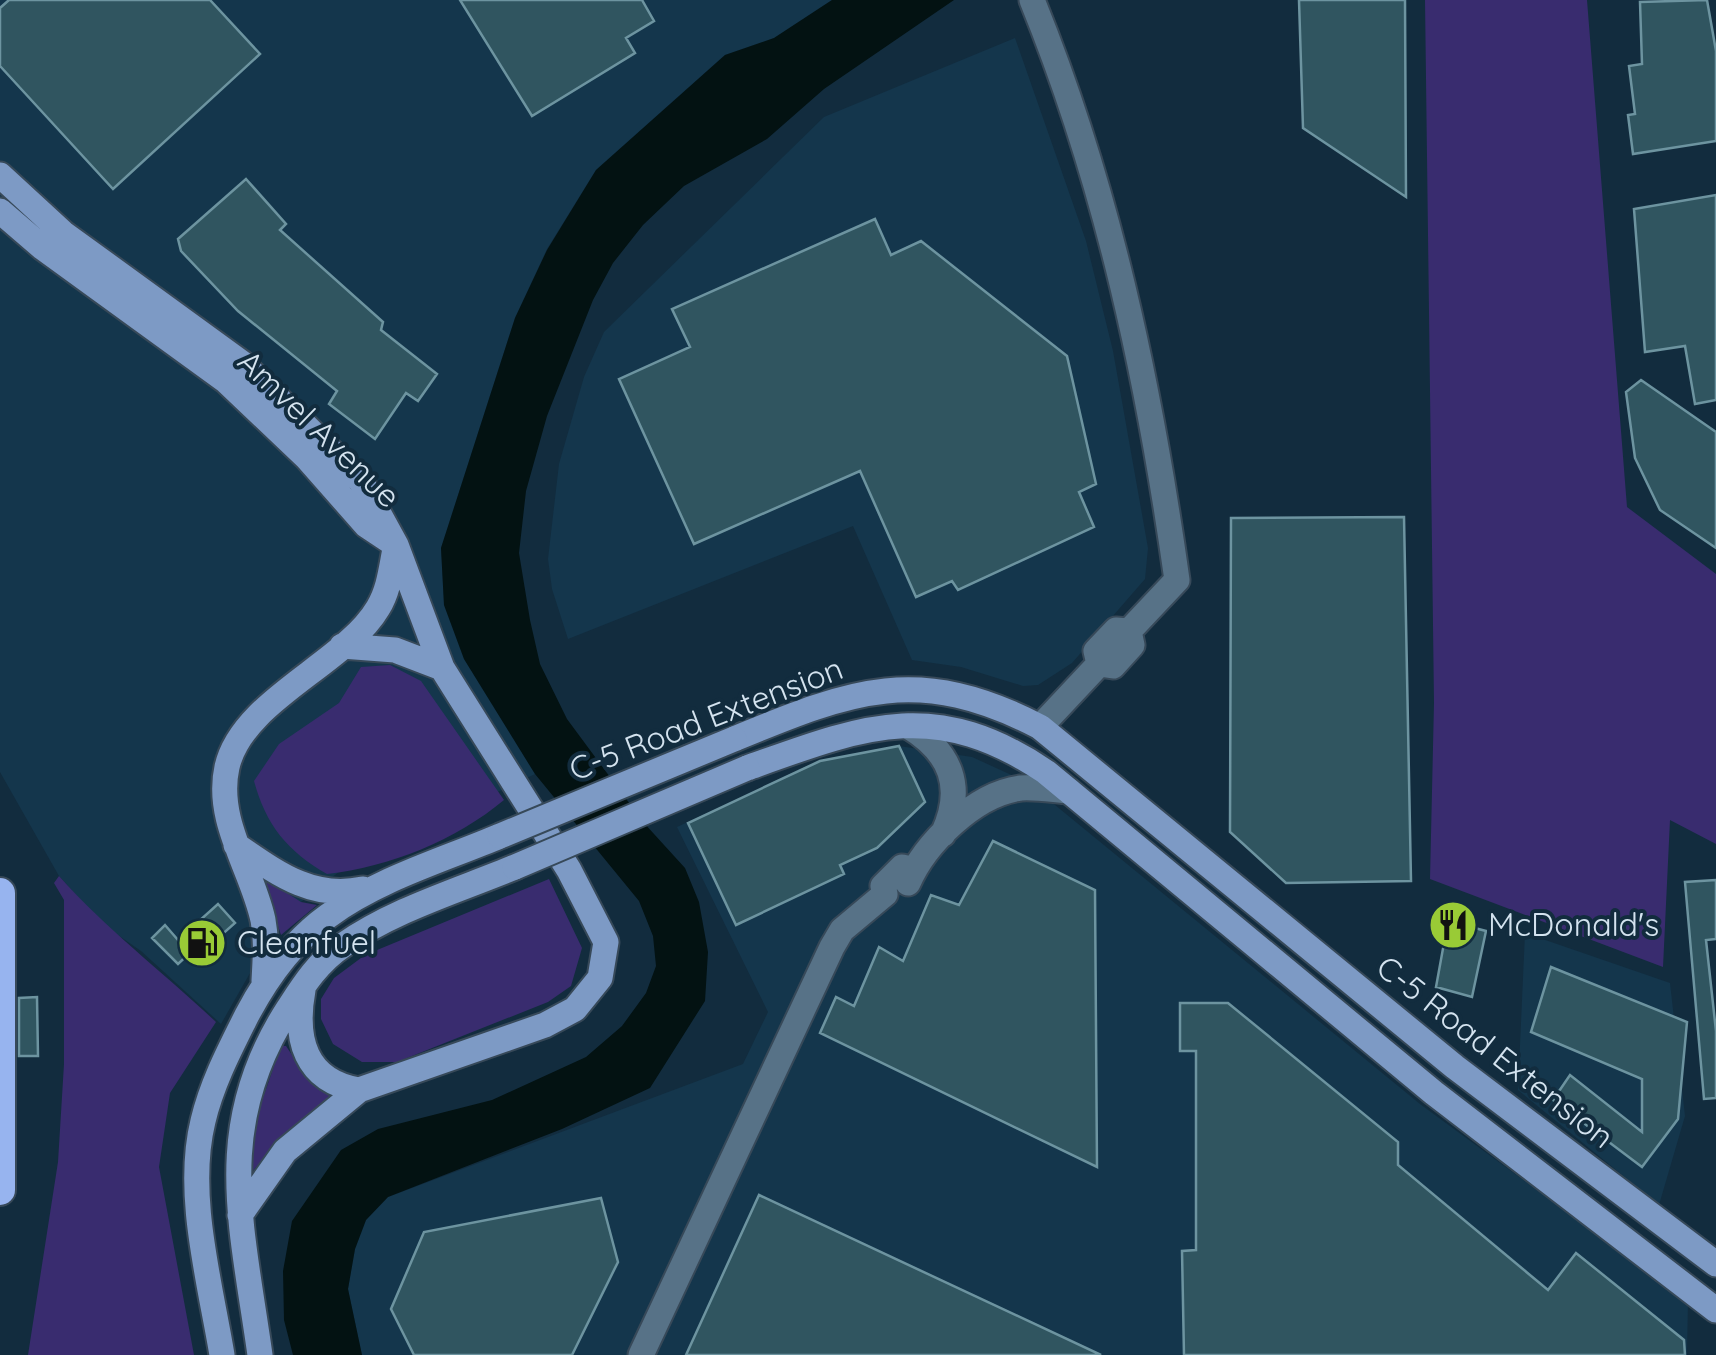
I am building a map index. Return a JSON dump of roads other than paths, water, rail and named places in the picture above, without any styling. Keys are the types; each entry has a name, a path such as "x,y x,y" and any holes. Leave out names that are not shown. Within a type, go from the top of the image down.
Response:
{"highway":[{"path":"0,894 0,1190"}],"main road":[{"name":"Amvel Avenue","path":"2,182 85,250 206,334 275,394 361,481 396,544"},
{"name":"Amvel Avenue","path":"0,211 42,248 226,381 318,469 366,526 396,544"},
{"path":"264,981 263,922 235,844 224,791 232,753 272,705 342,646 382,602 396,544"},
{"path":"240,1215 285,1151 359,1090 558,1020 584,1002 604,966 606,942 591,907 442,668 396,544"},
{"path":"342,646 395,650 442,668"},
{"name":"C-5 Road Extension","path":"222,1355 204,1242 199,1176 202,1123 232,1040 264,981 328,915 382,885 815,705 888,689 970,696 1040,727 1455,1067 1716,1264"},
{"name":"C-5 Road Extension","path":"260,1355 240,1215 240,1119 253,1074 304,985 340,947 374,926 748,768 857,730 908,726 962,729 987,736 1031,761 1434,1093 1716,1310"},
{"path":"235,844 287,878 321,892 336,895 382,885"},
{"path":"304,985 298,1015 306,1054 334,1086 359,1090"},
{"path":"1434,1093 1455,1067"}],"street":[{"path":"1032,0 1074,104 1111,233 1155,426 1178,580 1129,631 1132,645 1113,666 1099,664 1040,727"},
{"path":"908,726 933,742 950,767 954,800 944,834"},
{"path":"641,1355 842,930 885,894 883,886 896,873 902,868 912,869 944,834 1006,792 1069,791"}],"place":[{"name":"McDonald's","path":"1453,925"},
{"name":"Cleanfuel","path":"202,943"}]}
